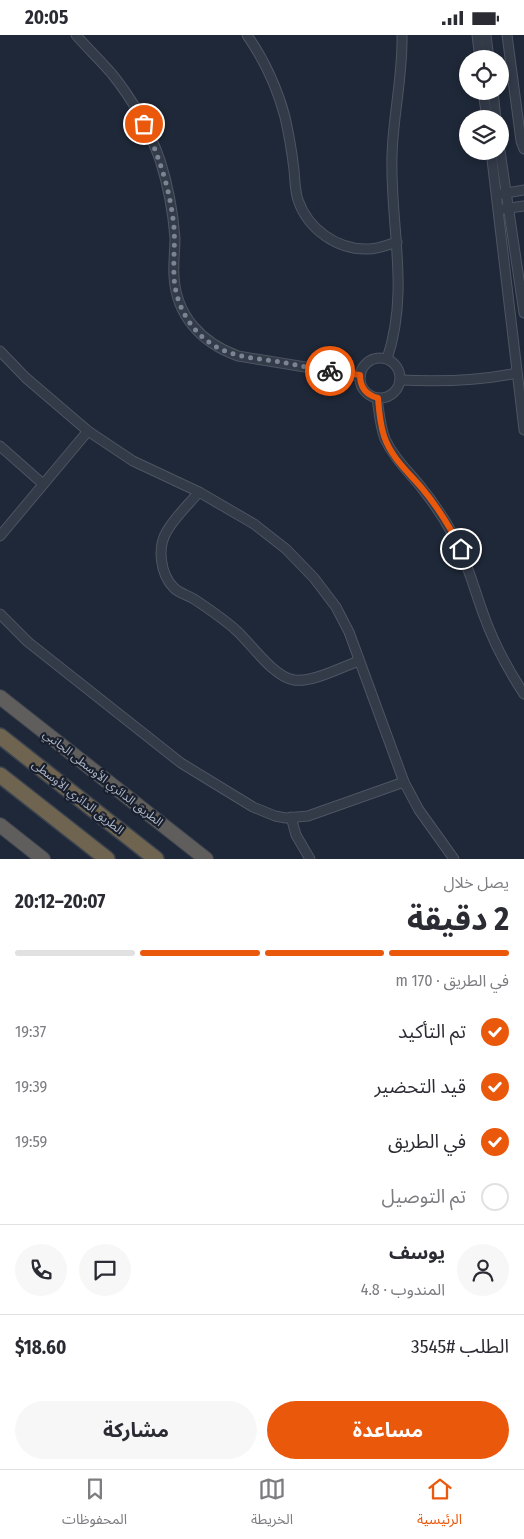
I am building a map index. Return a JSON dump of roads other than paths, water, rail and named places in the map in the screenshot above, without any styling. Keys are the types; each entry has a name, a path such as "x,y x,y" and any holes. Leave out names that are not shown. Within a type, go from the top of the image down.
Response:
{"highway":[{"name":"الطريق الدائري الأوسطى الجانبي","path":"0,697 206,859"},
{"name":"الطريق الدائري الأوسطى","path":"0,736 156,859"},
{"path":"0,775 107,859"},
{"path":"0,825 43,859"}],"street":[{"path":"76,35 124,90 153,142 165,180 173,219 175,291 184,313 197,332 223,351 238,356 360,375"},
{"path":"247,35 264,61 280,98 290,142 298,199 304,213 313,226 324,236 338,244 352,248 375,248 397,242"},
{"path":"387,359 395,333 398,311 399,282 392,155 402,66 402,35"},
{"path":"477,35 479,50"},
{"path":"486,35 487,50"},
{"path":"507,35 521,141 524,149"},
{"path":"492,160 524,430"},
{"path":"501,160 524,311"},
{"path":"496,194 524,190"},
{"path":"498,210 524,206"},
{"path":"505,268 517,267"},
{"path":"0,351 26,378 88,431 133,461 199,492 254,524 286,549 300,563 336,607 349,633 404,782 419,810 454,859"},
{"path":"377,358 387,359 398,370 400,380 392,394 378,398 364,390 360,381 360,375 367,362 377,358"},
{"path":"400,380 453,382 517,373"},
{"path":"378,398 381,423 391,451 432,502 453,534 467,565 491,634 511,674 524,694"},
{"path":"0,536 88,431"},
{"path":"0,446 43,484"},
{"path":"199,492 167,531 162,543 161,557 164,571 175,589 221,618 248,642 272,669 286,678 308,679 359,661"},
{"path":"0,604 2,616 28,642 182,763 253,807 275,816 291,817 319,813 404,782"},
{"path":"291,817 296,835 310,859"}]}
